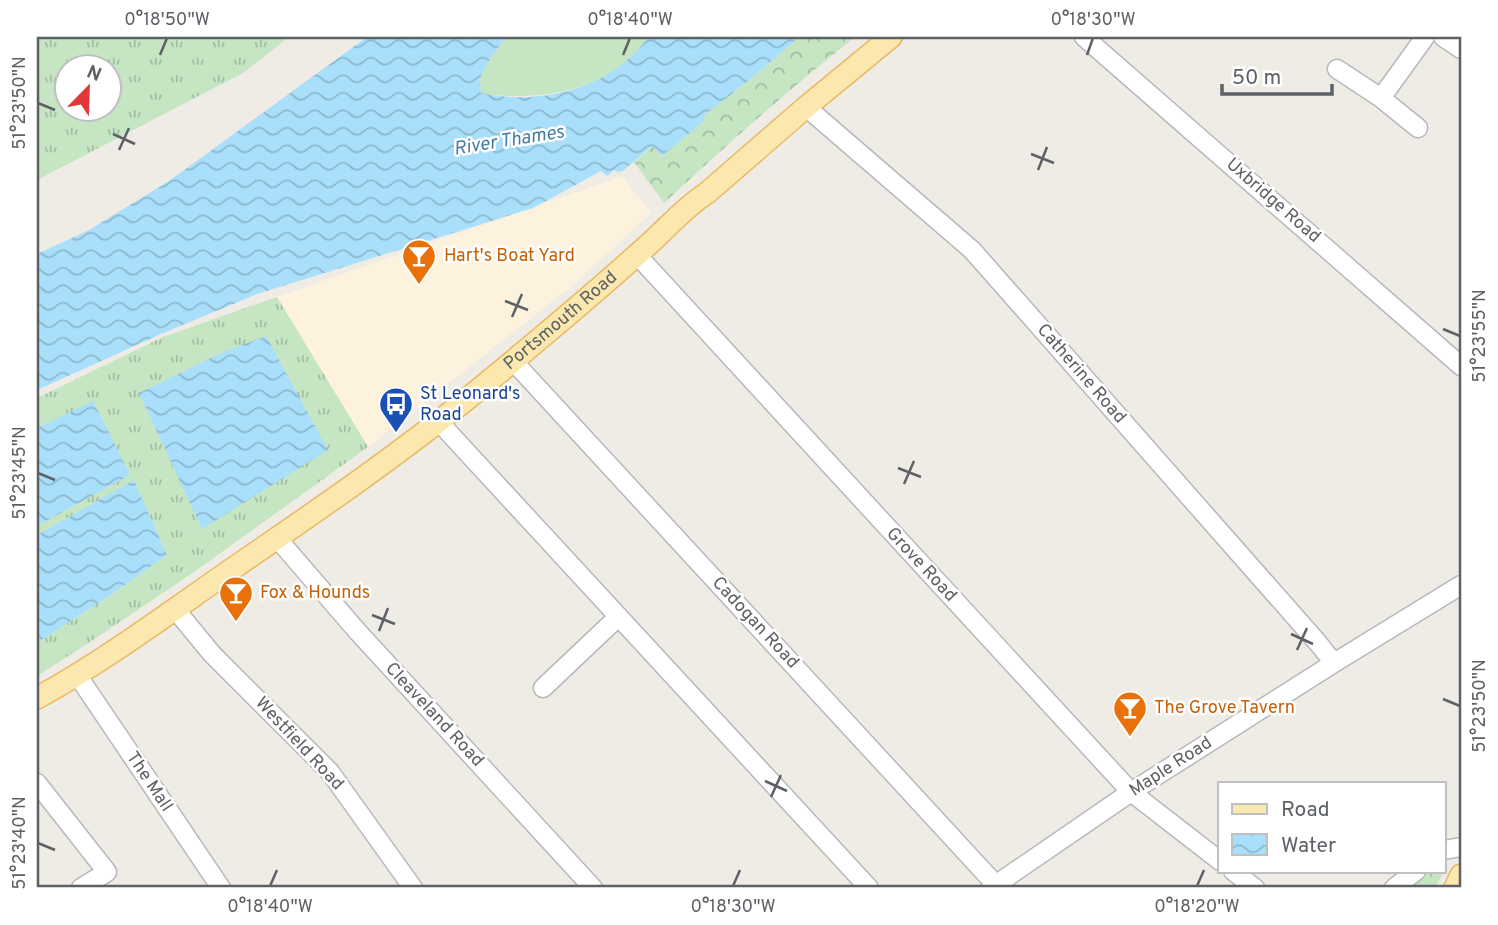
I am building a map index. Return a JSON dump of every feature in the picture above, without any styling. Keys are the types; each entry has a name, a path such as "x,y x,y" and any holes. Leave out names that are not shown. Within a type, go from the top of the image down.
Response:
{"main road":[{"name":"Portsmouth Road","path":"37,698 78,676 357,483 439,422 891,37"},
{"path":"1455,888 1461,875"}],"street":[{"name":"Uxbridge Road","path":"1084,37 1461,366"},
{"path":"1381,98 1425,37"},
{"path":"1443,37 1461,49"},
{"path":"1337,69 1381,98 1418,128"},
{"name":"Catherine Road","path":"806,107 972,250 1334,663"},
{"name":"Grove Road","path":"636,254 1131,792 1218,859"},
{"name":"Cadogan Road","path":"513,361 993,887"},
{"path":"439,422 869,888"},
{"name":"Cleaveland Road","path":"277,538 358,632 593,888"},
{"name":"Maple Road","path":"993,887 1131,792 1461,585"},
{"name":"Westfield Road","path":"175,609 212,654 330,772 413,888"},
{"path":"543,688 618,617"},
{"name":"The Mall","path":"78,676 221,888"},
{"path":"37,783 107,872 81,888"},
{"path":"1234,872 1255,888"},
{"path":"1394,888 1415,872"}],"shaded area":[{"path":"622,176 651,213 574,284 368,447 277,297"}],"green space":[{"path":"37,37 289,37 243,73 37,180"},
{"path":"506,37 648,37 632,56 615,70 574,89 528,96 481,94 480,78"},
{"path":"799,37 855,37 758,118 664,203 634,162 653,146 662,156 705,120 702,116 752,78"},
{"path":"277,297 368,447 194,572 37,676 37,643 167,555 134,481 37,535 37,526 129,475 93,402 37,428 37,398 163,337"},
{"path":"1427,872 1443,872 1435,888 1405,888"}],"water":[{"name":"River Thames","path":"367,37 506,37 480,78 481,93 527,97 550,95 595,81 615,70 633,55 648,37 799,37 703,116 705,120 662,156 652,146 623,171 614,170 607,176 601,171 533,208 257,294 37,390 37,254 89,230 169,181"},
{"path":"266,336 328,450 202,529 139,393 221,353"},
{"path":"93,401 130,475 37,526 37,428"},
{"path":"134,480 167,555 37,643 37,535"}],"place":[{"name":"Hart's Boat Yard","path":"419,286"},
{"name":"St Leonard's Road","path":"396,434"},
{"name":"Fox & Hounds","path":"236,623"},
{"name":"The Grove Tavern","path":"1130,738"}]}
